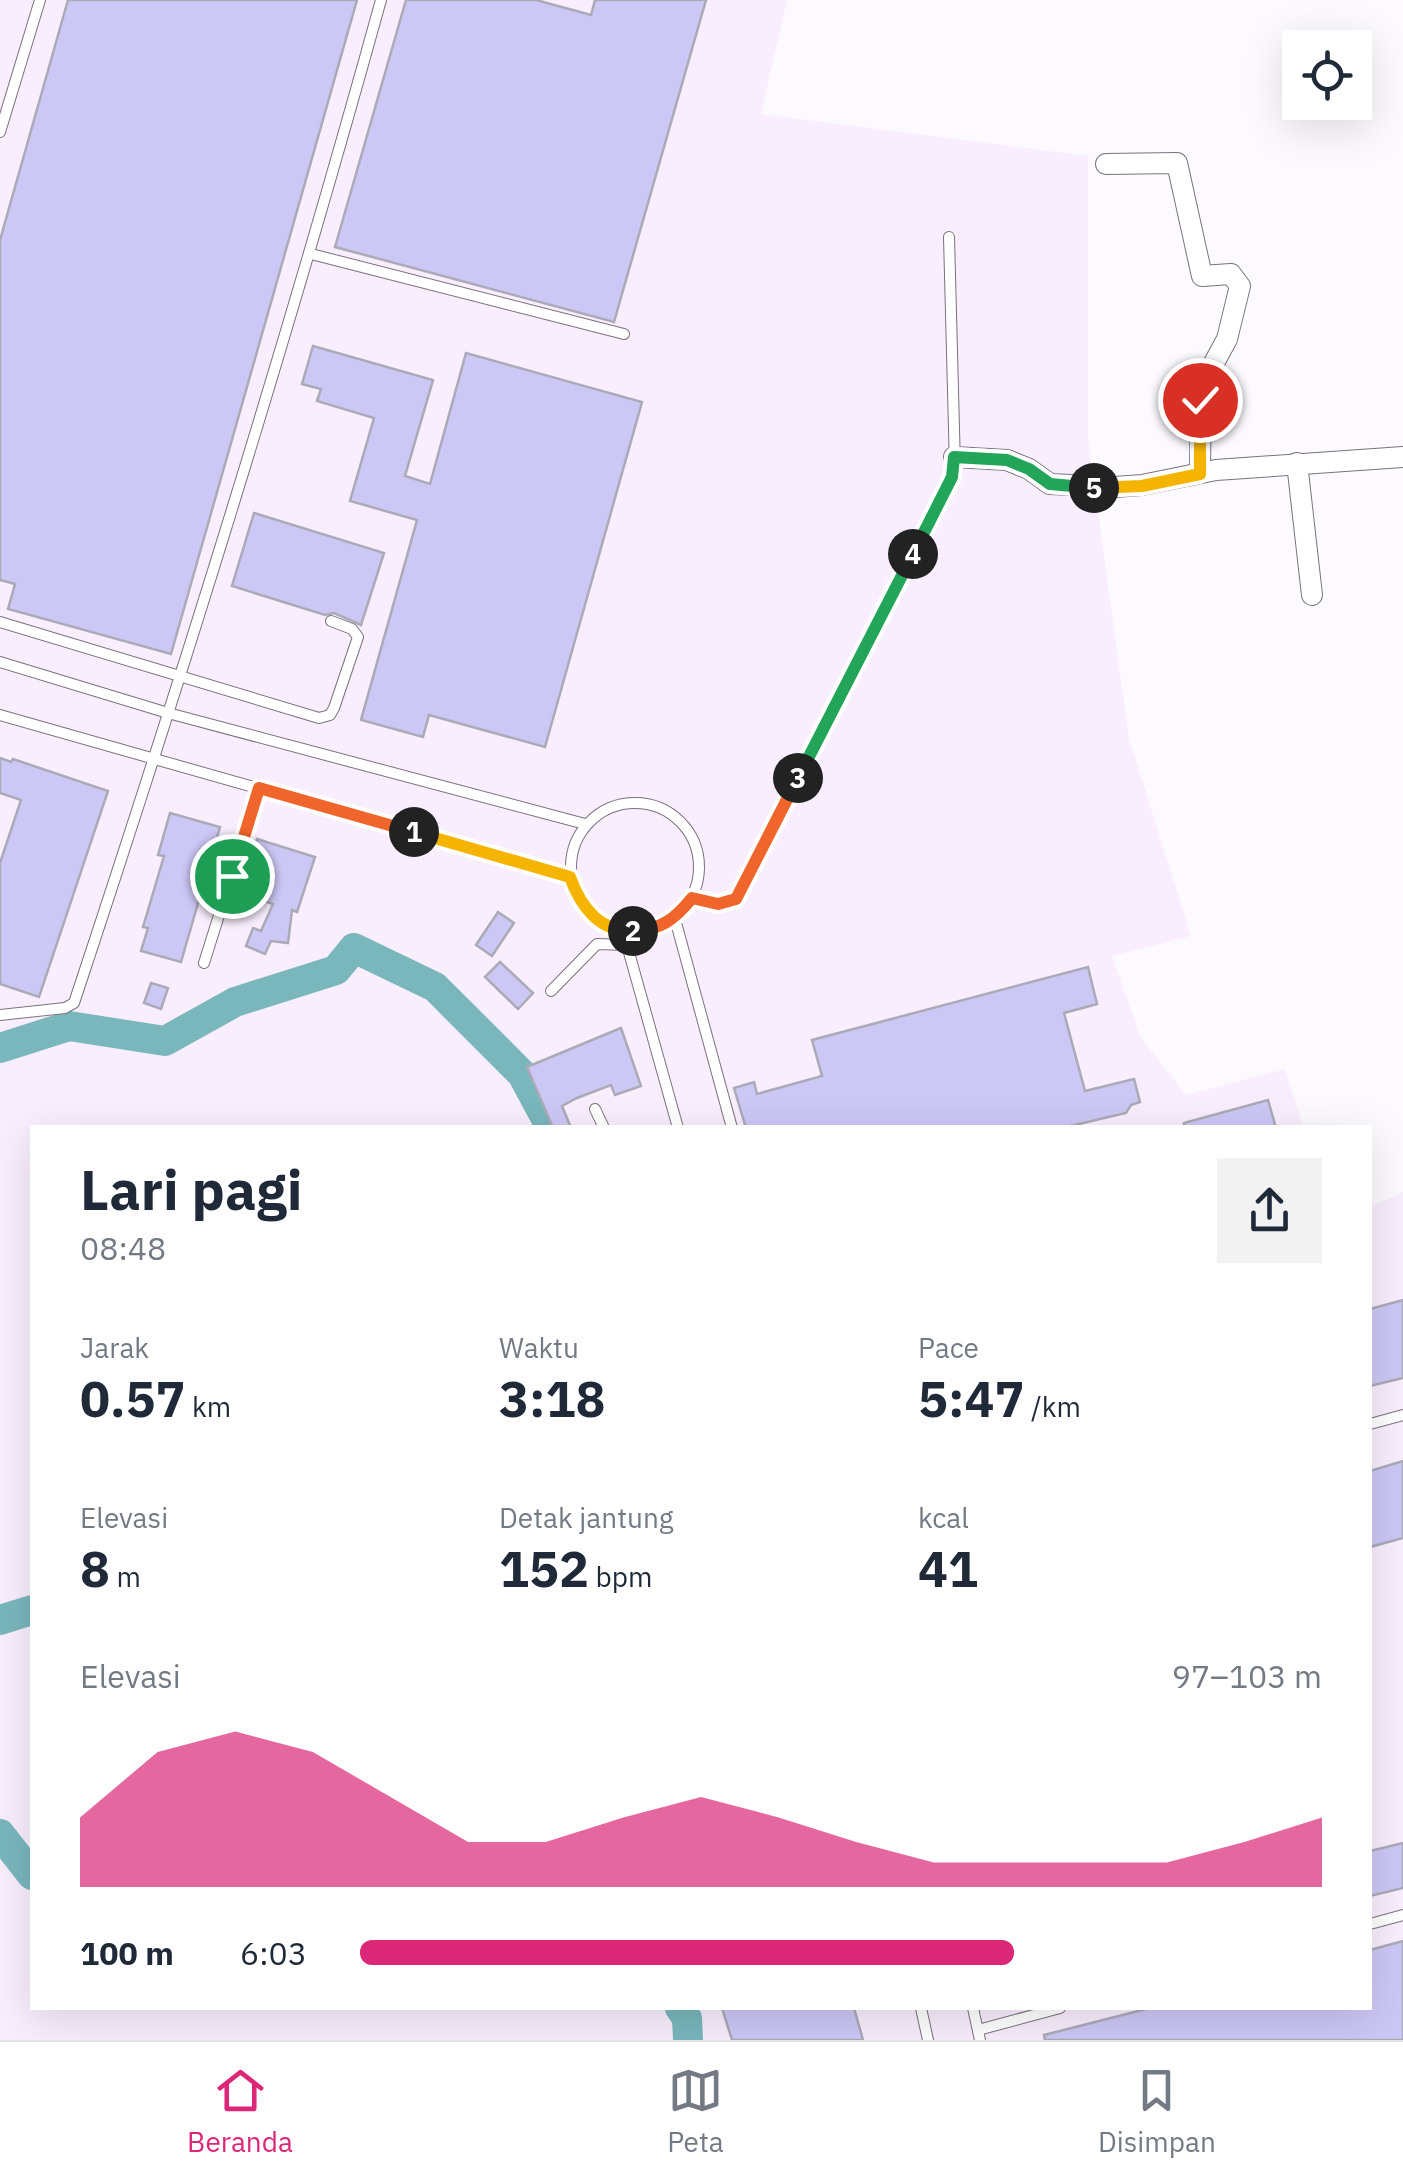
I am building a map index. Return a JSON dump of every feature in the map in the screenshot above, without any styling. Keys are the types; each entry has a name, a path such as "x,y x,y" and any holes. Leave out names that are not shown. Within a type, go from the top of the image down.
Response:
{"street":[{"path":"1106,164 1177,163 1202,276 1231,274 1240,286 1227,339 1201,388 1200,474"},
{"path":"955,462 1007,460 1050,484 1083,488 1142,486 1297,462 1403,456"},
{"path":"1297,462 1312,595"}],"lane":[{"path":"0,132 40,0"},
{"path":"0,1015 64,1008 74,1003 155,759 310,254 381,0"},
{"path":"948,237 955,462"},
{"path":"310,254 624,334"},
{"path":"0,622 324,718 334,708 358,636 352,629 331,621"},
{"path":"0,662 168,712 586,824"},
{"path":"0,715 570,877"},
{"path":"204,963 259,788"},
{"path":"634,802 660,807 682,822 697,846 700,872 692,898 675,919 650,930 624,931 598,921 579,902 570,877 572,849 586,824 607,808 634,802"},
{"path":"675,919 731,1125"},
{"path":"624,931 677,1125"},
{"path":"551,991 588,950 598,944 627,945"},
{"path":"595,1109 603,1125"},
{"path":"1372,1423 1403,1415"},
{"path":"1372,1924 1403,1916"},
{"path":"921,2010 928,2040"},
{"path":"973,2010 979,2035 1054,2010"}],"path":[{"path":"692,898 718,904 736,899 955,462"}],"shaded area":[{"path":"0,0 787,0 761,114 1088,156 1088,439 1129,739 1191,936 1112,956 1141,1038 1186,1095 1285,1069 1302,1125 30,1125 30,2010 1372,2010 1372,1206 1403,1192 1403,2040 0,2040"}],"building":[{"path":"68,0 357,0 171,654 8,609 15,584 0,580 0,240"},
{"path":"406,0 536,0 591,15 595,0 706,0 614,322 335,247"},
{"path":"313,346 433,380 405,476 430,484 466,353 642,402 545,747 429,715 423,737 361,720 417,520 350,501 374,418 317,401 321,389 302,384"},
{"path":"254,513 384,553 361,625 334,613 325,615 232,586"},
{"path":"0,758 108,791 39,997 0,984 0,863 21,800 0,793"},
{"path":"170,813 220,827 181,962 141,951 148,928 143,927 164,856 158,855"},
{"path":"257,839 315,857 297,912 292,910 288,943 271,941 265,954 246,946 253,928 261,931 273,904 240,893"},
{"path":"498,912 514,923 492,956 476,945"},
{"path":"500,962 533,993 518,1009 485,977"},
{"path":"1088,967 1097,1004 1064,1013 1085,1091 1134,1079 1140,1102 1131,1105 1126,1113 1075,1125 745,1125 734,1088 754,1082 757,1094 822,1076 812,1040"},
{"path":"151,983 168,988 161,1009 144,1003"},
{"path":"621,1028 641,1086 615,1095 611,1085 577,1098 562,1106 570,1125 552,1125 527,1067"},
{"path":"1268,1100 1275,1125 1184,1125"},
{"path":"1403,1300 1403,1378 1372,1386 1372,1308"},
{"path":"1403,1461 1403,1538 1372,1546 1372,1470"},
{"path":"1403,1843 1403,1888 1372,1896 1372,1851"},
{"path":"1403,1941 1403,2040 1045,2040 1044,2035 1142,2010 1372,2010 1372,1949"},
{"path":"723,2010 855,2010 863,2040 732,2040"}],"waterway":[{"path":"0,1048 69,1026 165,1041 235,1002 336,970 354,948 435,987 522,1074 549,1125"},
{"path":"0,1620 30,1611"},
{"path":"0,1834 30,1872"},
{"path":"681,2010 687,2018 688,2040"}],"route":[{"path":"232,876 259,788 570,877 579,902 598,921 624,931 650,930 675,919 692,898 718,904 736,899 952,477 954,457 1007,460 1050,484 1083,488 1142,486 1200,474 1200,400"}]}
